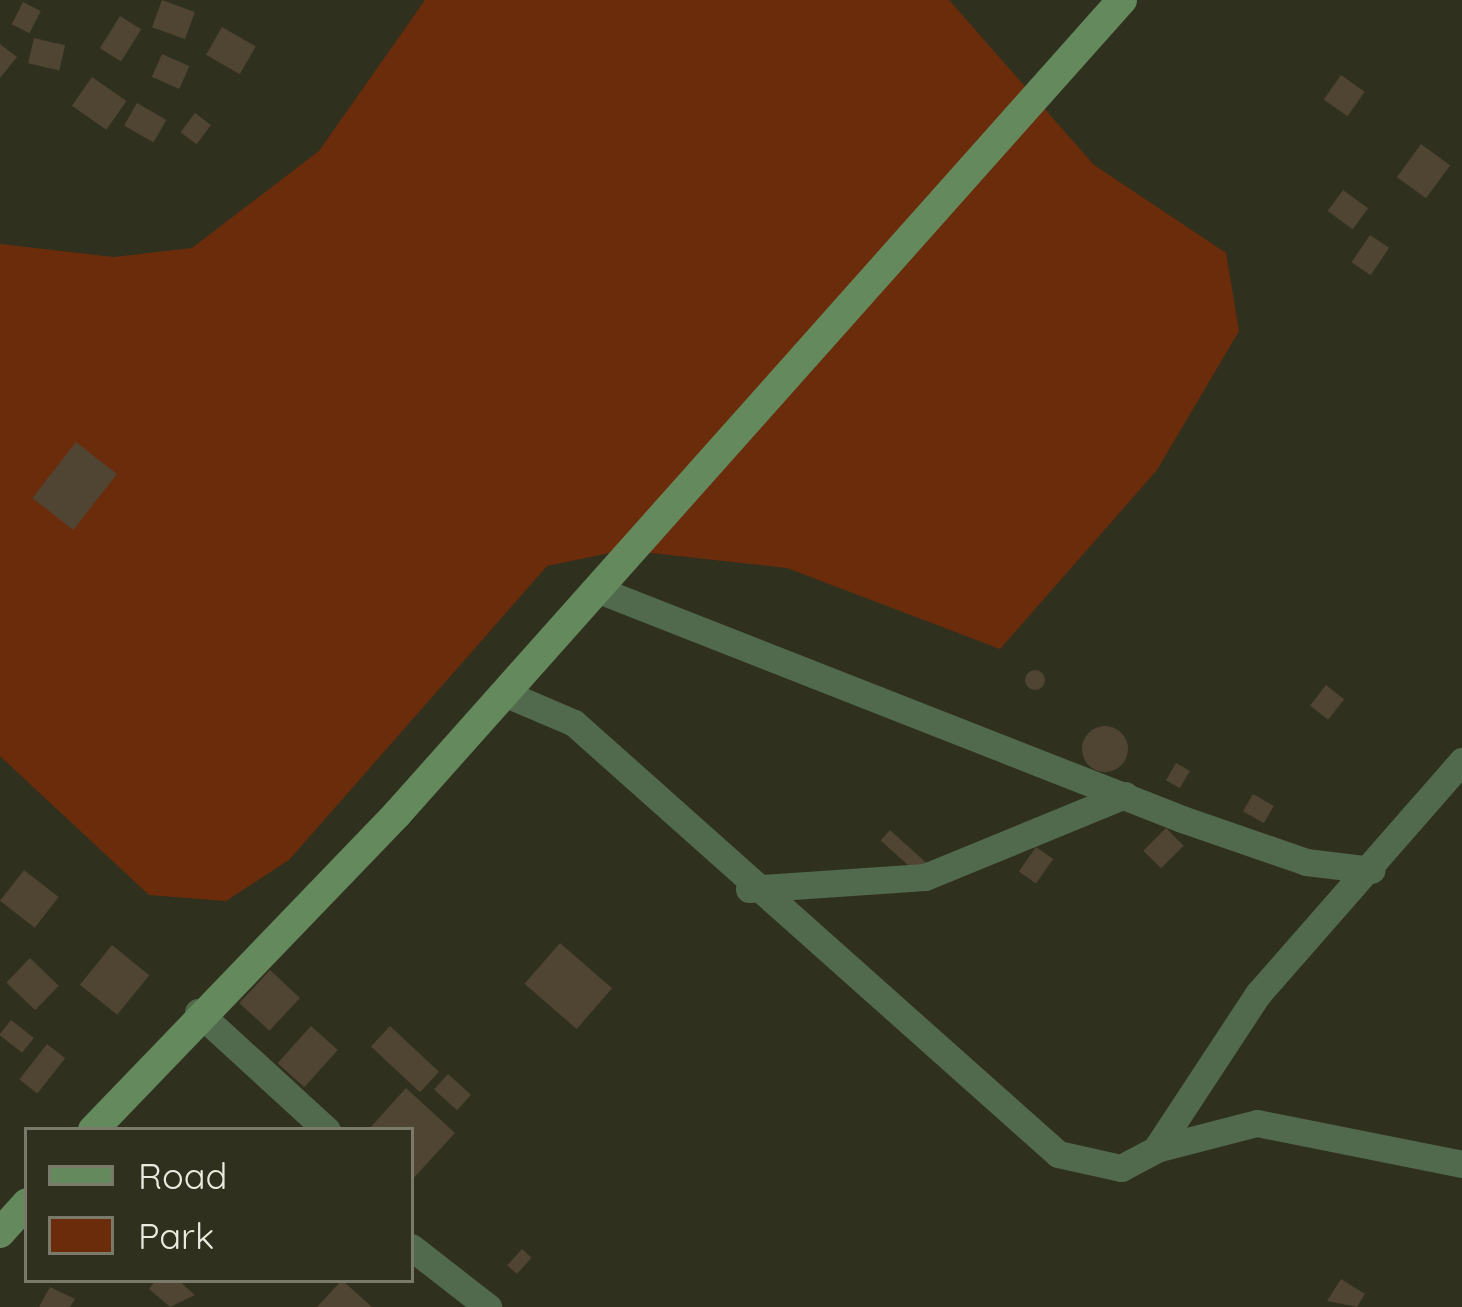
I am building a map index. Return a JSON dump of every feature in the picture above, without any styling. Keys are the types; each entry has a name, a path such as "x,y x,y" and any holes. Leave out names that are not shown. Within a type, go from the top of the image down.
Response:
{"main road":[{"path":"96,1127 198,1012 504,693 1122,0"},
{"path":"0,1233 24,1206"}],"street":[{"path":"596,589 1306,862 1372,870"},
{"path":"504,693 574,723 749,889 1058,1154 1121,1168 1156,1149 1257,1123 1462,1164"},
{"path":"1156,1149 1258,994 1421,816 1462,760"},
{"path":"749,889 925,878 1125,795"},
{"path":"1421,816 1462,796"},
{"path":"198,1012 324,1127"},
{"path":"414,1249 488,1307"}],"green space":[{"path":"425,0 949,0 1094,165 1226,253 1239,331 1157,470 1000,649 787,568 624,550 547,566 289,860 226,901 149,895 0,756 0,244 114,257 192,248 319,151"}],"building":[{"path":"162,0 195,12 185,39 152,27"},
{"path":"23,2 41,11 29,33 12,24"},
{"path":"120,16 141,29 121,61 100,48"},
{"path":"222,27 256,46 240,74 206,55"},
{"path":"34,38 65,45 59,71 28,63"},
{"path":"0,44 17,57 0,78"},
{"path":"162,54 189,66 179,89 152,77"},
{"path":"1341,75 1365,92 1348,116 1324,100"},
{"path":"92,77 126,101 106,130 72,106"},
{"path":"137,103 166,120 153,143 124,126"},
{"path":"195,113 211,125 197,144 181,132"},
{"path":"1421,144 1450,165 1426,198 1397,177"},
{"path":"1343,190 1368,208 1353,229 1328,211"},
{"path":"1370,235 1389,248 1371,275 1352,262"},
{"path":"76,442 117,474 73,530 32,498"},
{"path":"1035,670 1045,680 1035,690 1025,680"},
{"path":"1326,685 1344,699 1328,720 1310,705"},
{"path":"1105,726 1121,733 1128,749 1121,765 1105,772 1089,765 1082,749 1089,733"},
{"path":"1176,763 1190,771 1180,788 1166,780"},
{"path":"1253,794 1274,806 1264,823 1243,811"},
{"path":"1166,828 1184,846 1161,868 1143,851"},
{"path":"890,830 928,864 919,875 881,840"},
{"path":"1036,847 1053,859 1036,884 1019,872"},
{"path":"24,870 59,897 35,928 0,901"},
{"path":"560,943 612,988 577,1029 525,984"},
{"path":"112,945 149,975 117,1015 80,985"},
{"path":"30,958 59,986 35,1010 6,982"},
{"path":"270,970 300,998 269,1031 239,1003"},
{"path":"11,1020 34,1038 22,1053 0,1036"},
{"path":"311,1026 338,1050 304,1087 278,1063"},
{"path":"390,1026 439,1072 420,1092 371,1046"},
{"path":"47,1044 65,1058 37,1094 19,1079"},
{"path":"448,1074 471,1095 457,1110 434,1090"},
{"path":"406,1088 455,1133 414,1178 414,1127 371,1127"},
{"path":"522,1249 532,1258 517,1274 507,1265"},
{"path":"1341,1279 1365,1294 1357,1307 1327,1301"},
{"path":"154,1283 181,1283 195,1295 170,1307 149,1289"},
{"path":"339,1283 345,1283 372,1307 317,1307"},
{"path":"50,1287 75,1299 70,1307 39,1307"}]}
